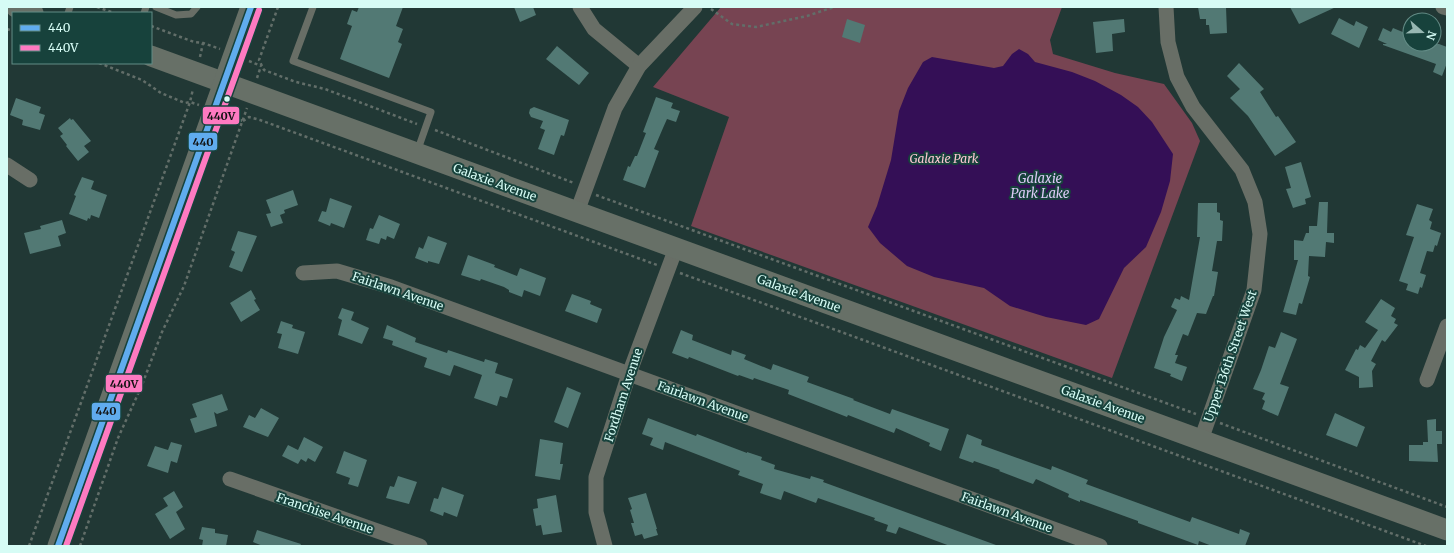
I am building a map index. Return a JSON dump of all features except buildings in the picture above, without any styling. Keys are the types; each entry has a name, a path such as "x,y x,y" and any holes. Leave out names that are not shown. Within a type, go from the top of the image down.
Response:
{"street":[{"path":"58,546 251,7"},
{"path":"580,7 594,28 640,66"},
{"path":"577,212 615,108 640,66 695,7"},
{"name":"Upper 136th Street West","path":"1166,7 1168,42 1178,77 1193,107 1242,170 1255,202 1260,234 1254,290 1201,440"},
{"path":"1443,7 1447,8"},
{"name":"Galaxie Avenue","path":"152,56 1447,530"},
{"path":"7,165 30,180"},
{"name":"Fordham Avenue","path":"605,546 596,512 596,477 629,374 676,248"},
{"name":"Fairlawn Avenue","path":"303,273 337,271 391,287 1100,546"},
{"path":"1427,380 1447,326"},
{"name":"Franchise Avenue","path":"230,479 420,546"}],"lane":[{"path":"156,7 176,15 191,14 197,7"},
{"path":"313,7 293,61 431,112 416,153"}],"path":[{"path":"97,7 111,12"},
{"path":"278,7 259,60 264,70 296,82 325,89 570,180 585,190 598,196 1447,507"},
{"path":"711,9 732,24 756,27 807,16 834,7"},
{"path":"152,26 194,42 203,42"},
{"path":"29,546 190,102 185,103 161,93 142,80 102,64"},
{"path":"80,546 118,438 142,385 162,332 186,279 243,121 249,117 1426,546"}],"green space":[{"name":"Galaxie Park","path":"721,7 1062,7 1050,40 1053,54 1115,73 1164,84 1192,123 1200,141 1112,378 691,226 729,117 653,87"}],"water":[{"name":"Galaxie Park Lake","path":"1019,49 1028,54 1035,62 1072,72 1095,81 1121,95 1138,107 1152,122 1173,154 1170,181 1161,212 1146,247 1124,268 1099,319 1086,325 1046,317 1010,306 984,288 934,277 907,266 880,243 868,227 877,206 891,160 899,111 908,88 923,62 932,57 994,68 1003,66 1012,54"}],"transit line":[{"name":"440","path":"58,546 251,7"},
{"name":"440V","path":"66,546 259,10"}]}
